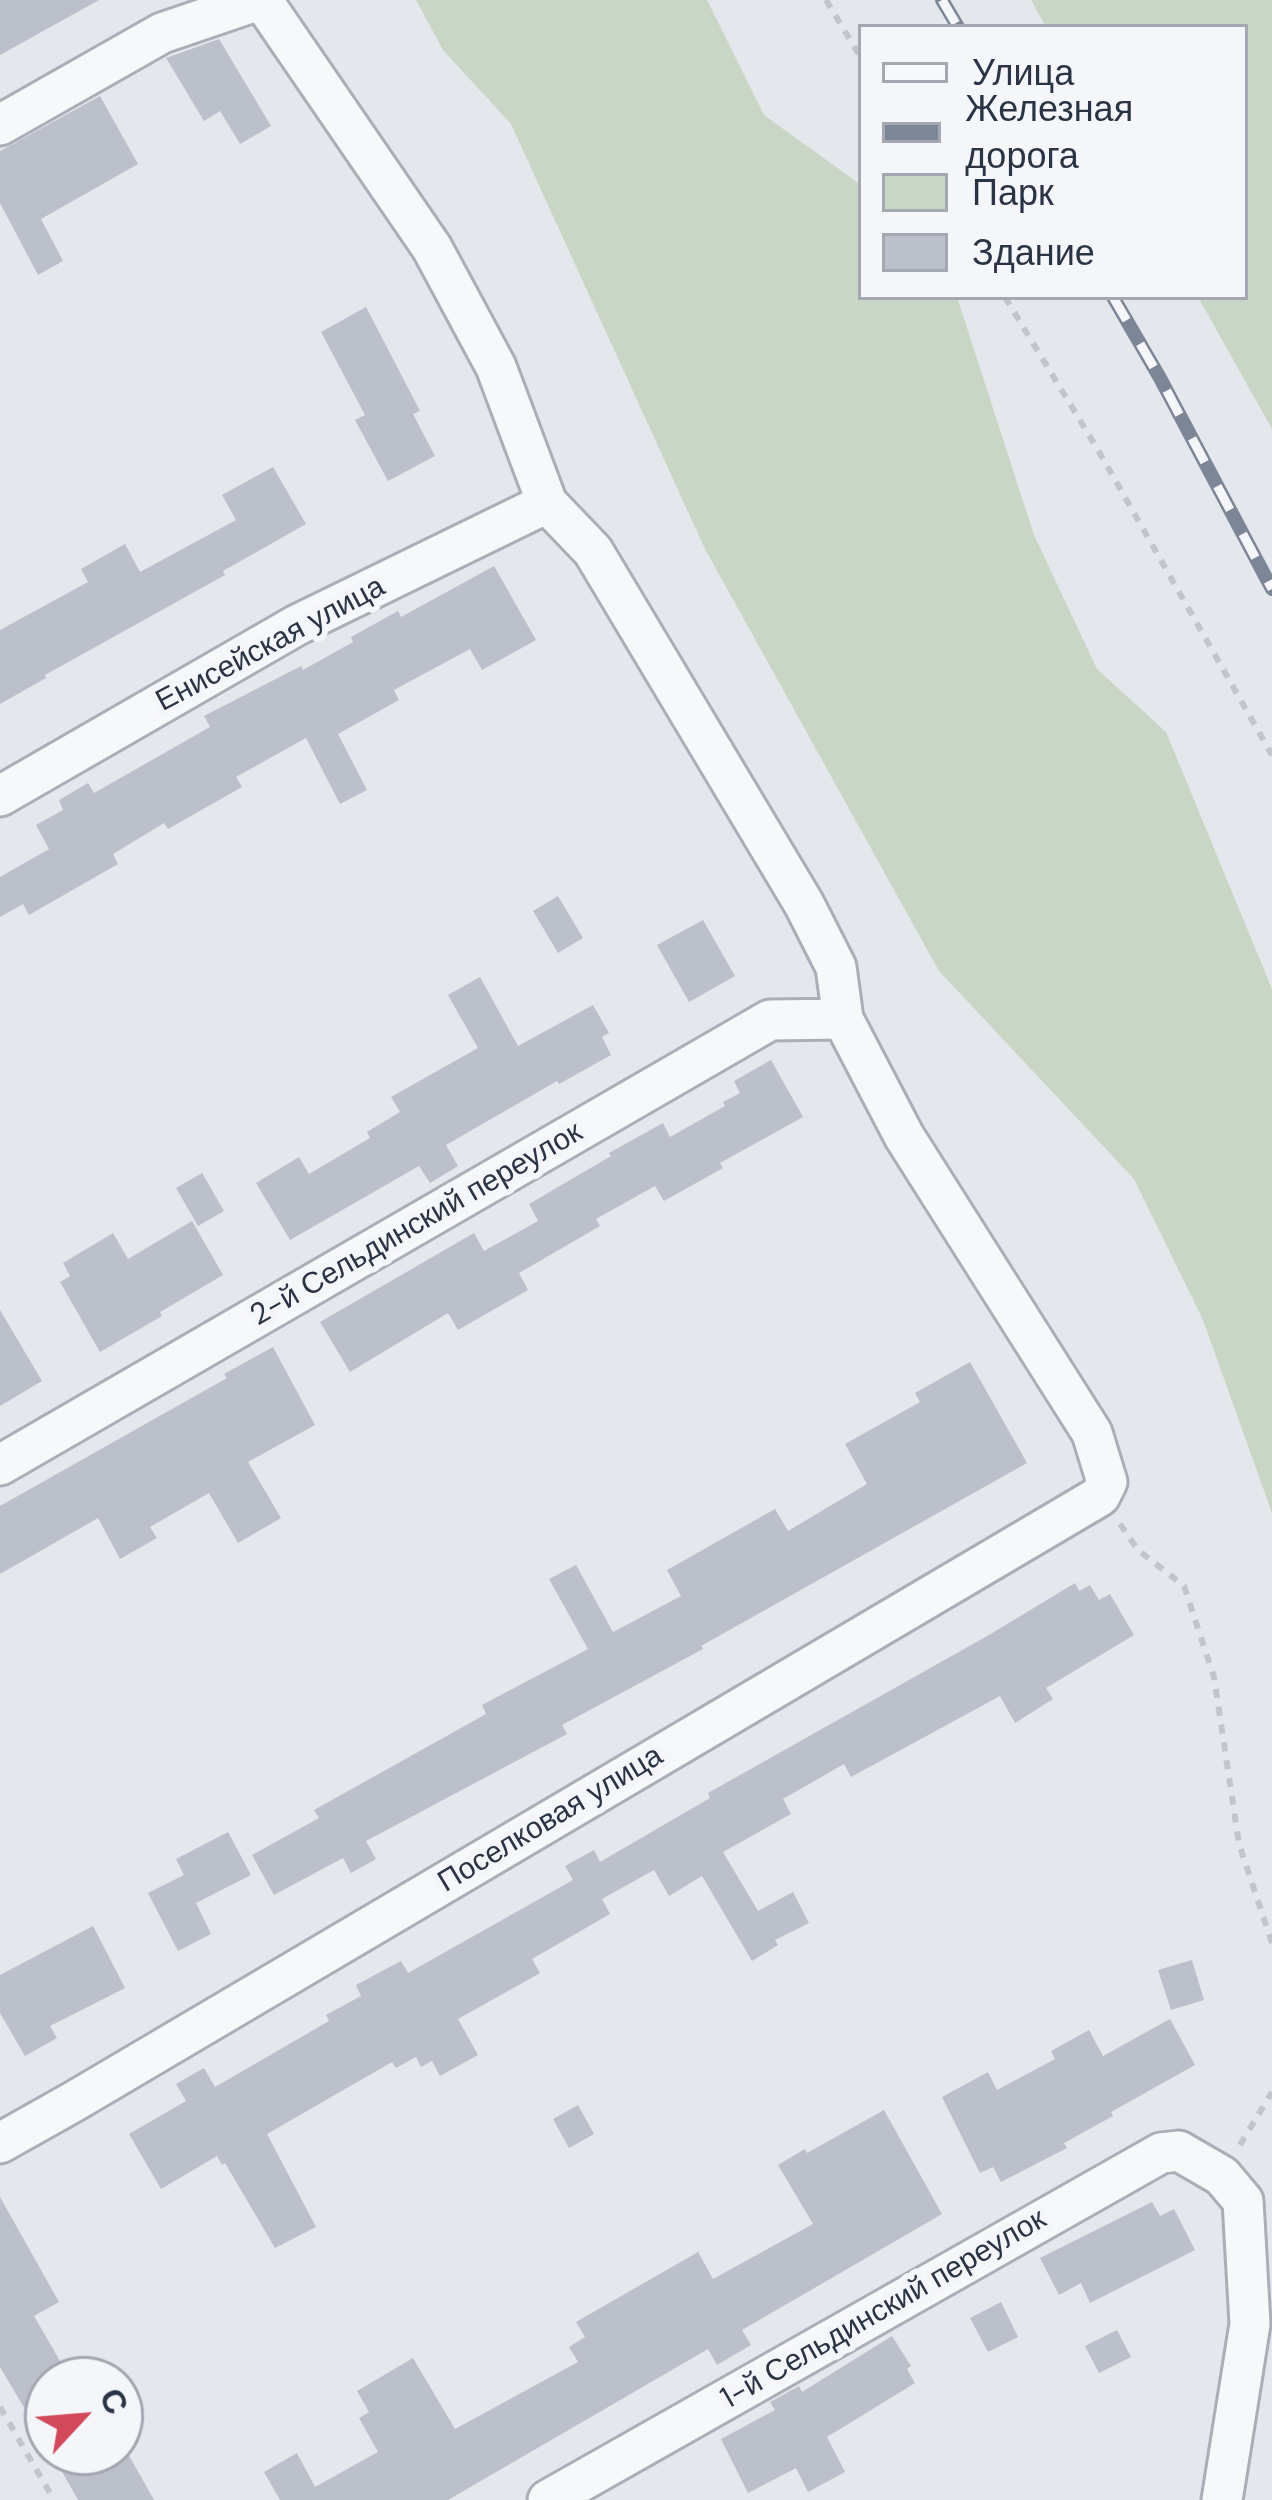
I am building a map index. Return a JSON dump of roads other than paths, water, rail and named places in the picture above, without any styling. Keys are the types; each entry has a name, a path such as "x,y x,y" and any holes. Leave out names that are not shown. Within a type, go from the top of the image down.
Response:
{"street":[{"path":"0,125 162,33 260,0 432,248 496,367 547,503 593,551 804,904 836,967 843,1019"},
{"name":"Енисейская улица","path":"0,796 297,625 547,503"},
{"name":"2-й Сельдинский переулок","path":"0,1465 770,1020 843,1019"},
{"name":"Поселковая улица","path":"0,2143 1100,1496 1107,1481 1092,1433 904,1136 843,1019"},
{"name":"1-й Сельдинский переулок","path":"548,2500 1161,2153 1179,2151 1222,2176 1243,2201 1250,2324 1222,2500"}],"railway":[{"path":"942,0 956,24"},
{"path":"1115,300 1272,589"}]}
